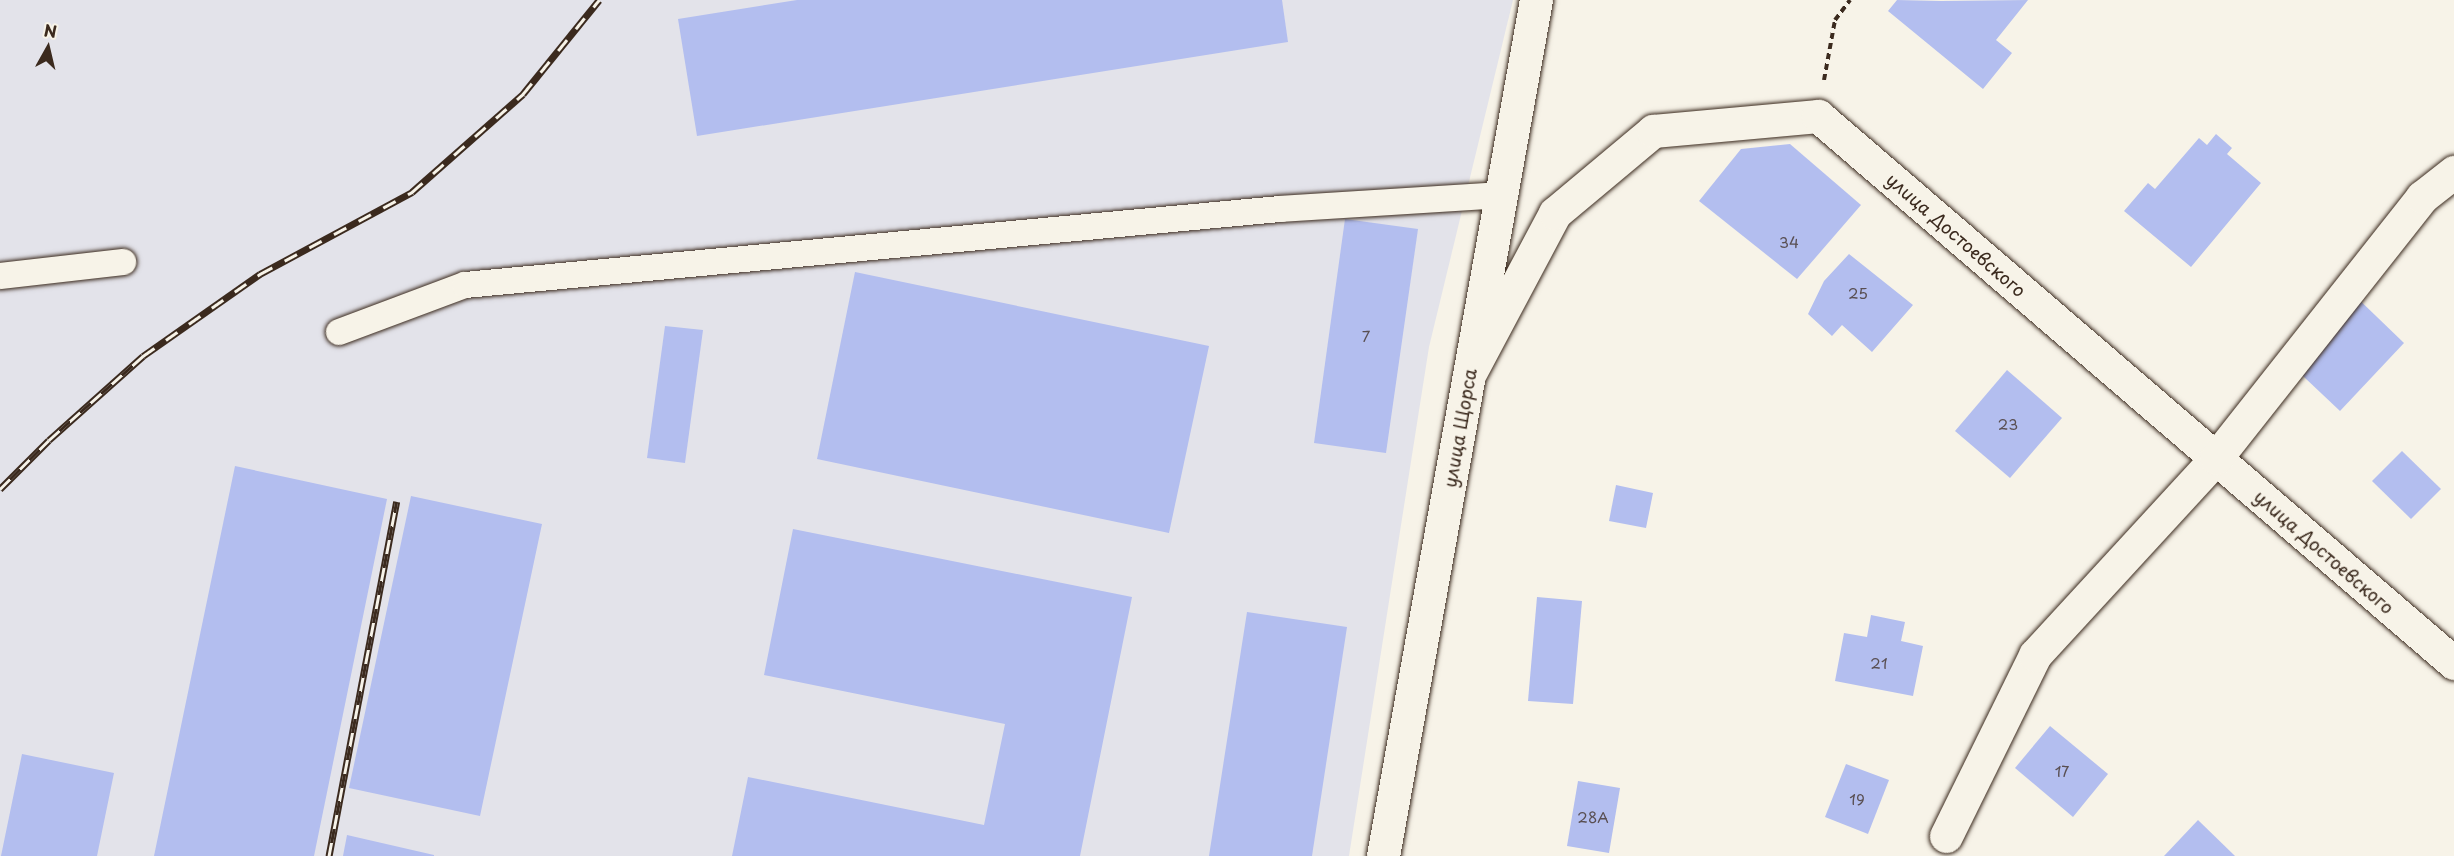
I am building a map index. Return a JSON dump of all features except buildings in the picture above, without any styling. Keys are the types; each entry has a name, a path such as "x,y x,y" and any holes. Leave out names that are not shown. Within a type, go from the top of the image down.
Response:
{"street":[{"name":"улица Щорса","path":"1383,856 1536,0"},
{"path":"1470,373 1555,213 1653,130 1818,116"},
{"name":"улица Достоевского","path":"1818,116 2454,663"},
{"path":"1946,836 2035,655 2216,458 2422,197 2454,172"}],"lane":[{"path":"339,332 465,285 1280,209 1502,195"},
{"path":"0,276 123,262"}],"path":[{"path":"1818,116 1835,20 1850,0"}],"shaded area":[{"path":"0,0 1513,0 1429,347 1349,856 0,856"}],"railway":[{"path":"0,489 49,440 143,356 260,274 412,192 523,94 599,0"},
{"path":"329,856 397,501"}]}
